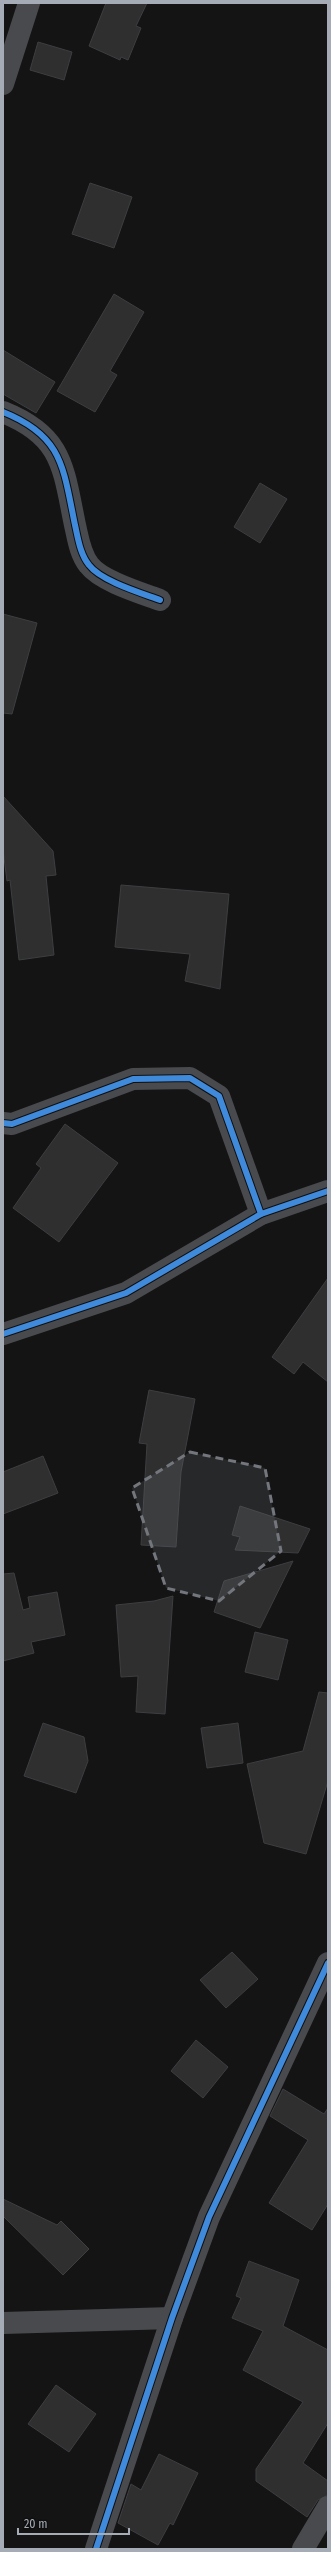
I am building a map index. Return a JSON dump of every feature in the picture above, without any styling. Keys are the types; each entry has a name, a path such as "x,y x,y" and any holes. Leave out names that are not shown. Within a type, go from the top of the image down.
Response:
{"street":[{"path":"3,84 29,3"},
{"path":"3,412 25,420 48,439 62,465 79,545 89,566 115,583 160,600"},
{"path":"3,1123 12,1124 133,1079 190,1078 219,1096 261,1214"},
{"path":"3,1334 126,1293 261,1214 328,1191"},
{"path":"96,2549 172,2318 209,2217 328,1963"},
{"path":"3,2324 172,2318"},
{"path":"303,2549 328,2507"}],"highlighted area":[{"path":"190,1452 265,1468 281,1551 219,1601 166,1588 132,1488"}],"building":[{"path":"106,3 147,3 136,26 141,28 128,60 121,57 120,60 89,46"},
{"path":"38,42 72,52 64,80 30,70"},
{"path":"90,183 132,197 114,248 72,234"},
{"path":"114,294 144,312 110,371 117,375 95,412 57,391"},
{"path":"3,350 55,382 36,413 3,394"},
{"path":"260,483 287,499 260,543 234,527"},
{"path":"3,614 37,623 12,714 3,713"},
{"path":"3,796 53,851 56,875 46,876 54,955 19,960 10,880 7,881 3,850"},
{"path":"121,885 229,894 220,989 185,981 190,954 115,947"},
{"path":"65,1124 118,1163 59,1242 13,1208 41,1168 36,1164"},
{"path":"328,1278 328,1382 303,1362 294,1374 272,1357"},
{"path":"149,1390 195,1399 181,1472 176,1547 141,1545 147,1444 139,1443"},
{"path":"43,1456 58,1493 3,1514 3,1472"},
{"path":"240,1506 310,1529 298,1553 235,1550 240,1537 232,1535"},
{"path":"293,1561 260,1628 214,1612 224,1581"},
{"path":"14,1573 23,1610 30,1608 28,1597 57,1592 65,1635 31,1642 34,1653 3,1661 3,1574"},
{"path":"173,1596 165,1714 136,1712 138,1676 121,1677 116,1605 154,1601"},
{"path":"255,1632 288,1640 278,1680 245,1672"},
{"path":"319,1692 328,1693 328,1781 306,1854 264,1843 247,1764 303,1751"},
{"path":"43,1723 84,1737 88,1761 76,1793 24,1776"},
{"path":"238,1723 243,1763 207,1768 201,1728"},
{"path":"232,1952 258,1979 226,2008 200,1980"},
{"path":"196,2040 228,2067 203,2098 171,2071"},
{"path":"283,2089 324,2114 328,2108 328,2204 312,2230 269,2203 308,2140 270,2116"},
{"path":"3,2199 57,2225 61,2221 89,2249 63,2275 3,2216"},
{"path":"249,2261 299,2280 283,2326 328,2350 328,2423 303,2463 328,2481 328,2495 318,2500 307,2517 256,2481 256,2469 303,2402 243,2370 263,2331 232,2318 241,2298 236,2296"},
{"path":"56,2385 96,2414 69,2452 28,2424"},
{"path":"159,2454 198,2473 173,2525 170,2523 158,2545 118,2523 131,2484 141,2490"}],"cycle path":[{"path":"3,412 23,421 38,432 49,443 57,456 63,470 80,546 83,556 89,565 102,576 112,581 160,600"},
{"path":"3,1123 12,1124 133,1079 190,1078 219,1096 261,1214"},
{"path":"3,1334 126,1293 261,1214 328,1191"},
{"path":"96,2549 172,2318 209,2217 328,1963"}]}
